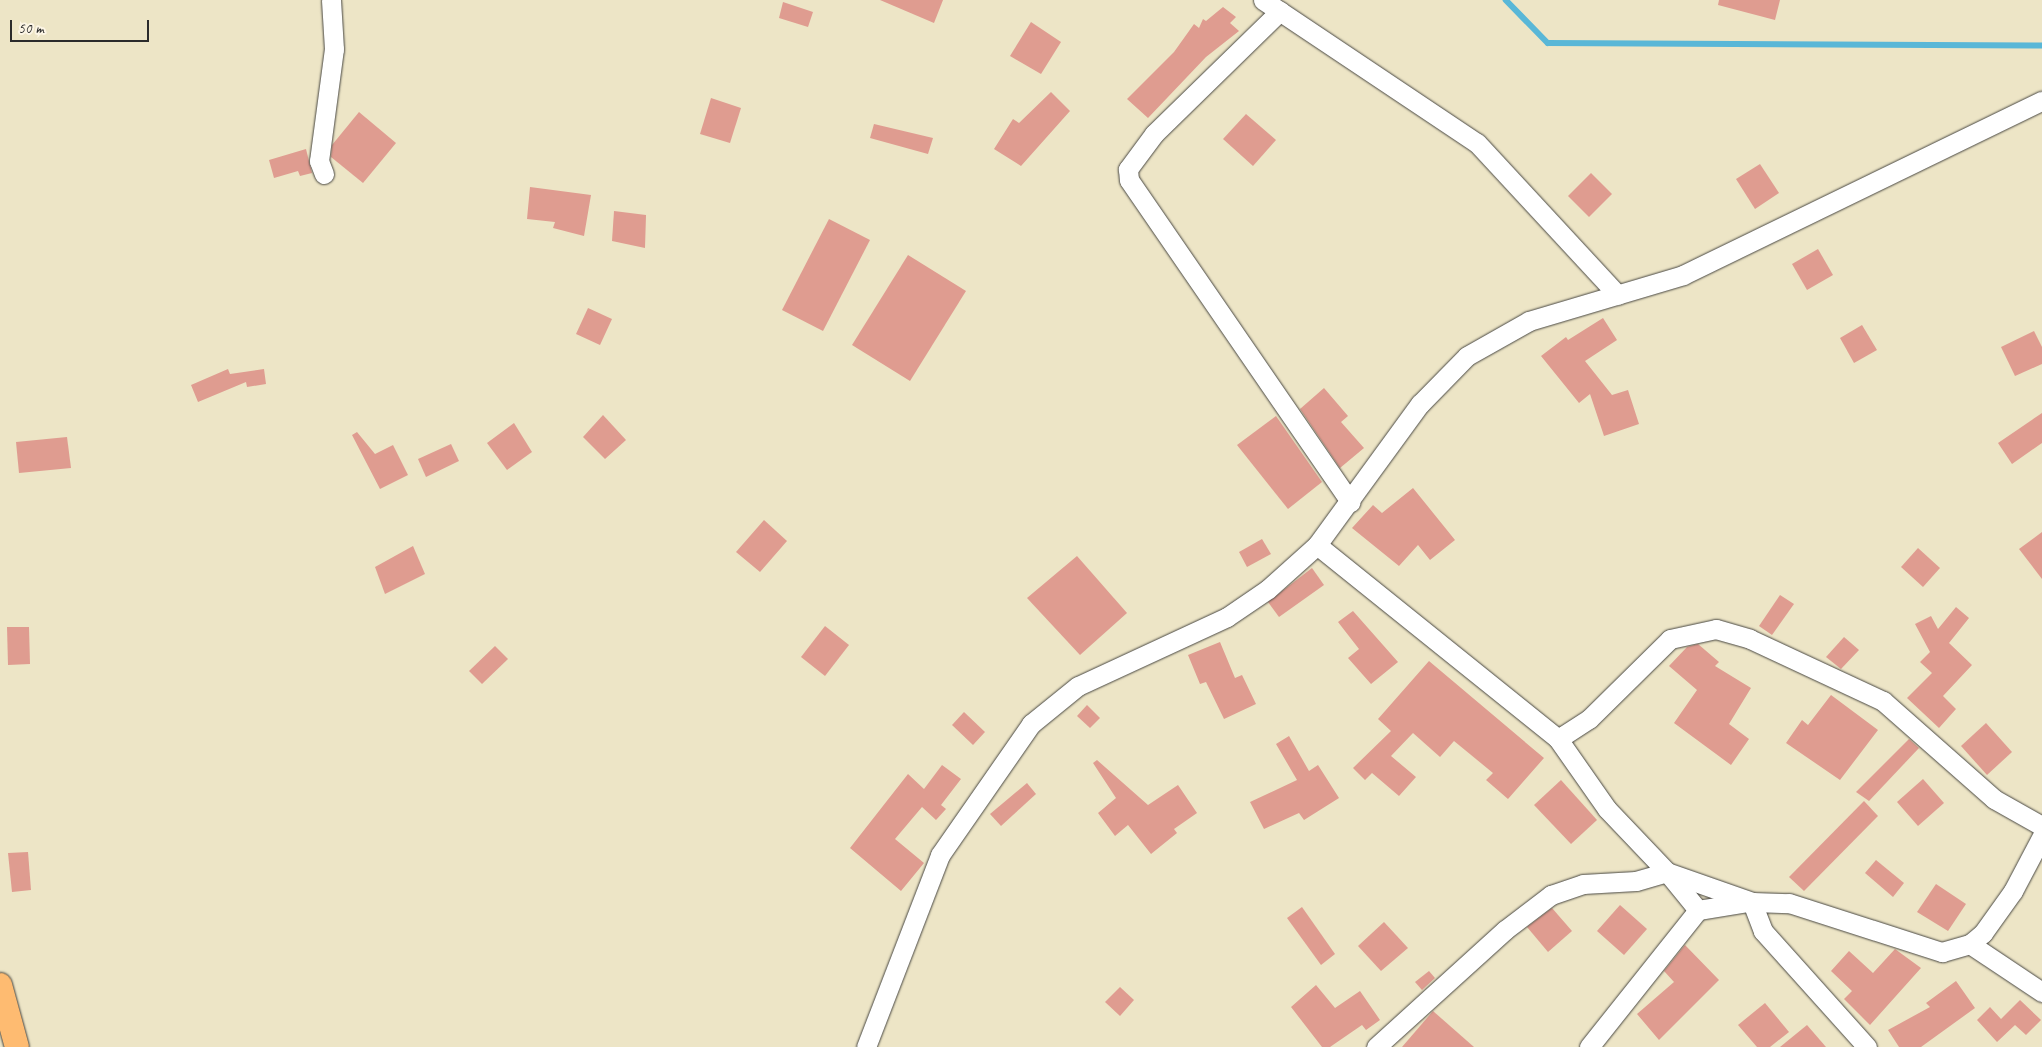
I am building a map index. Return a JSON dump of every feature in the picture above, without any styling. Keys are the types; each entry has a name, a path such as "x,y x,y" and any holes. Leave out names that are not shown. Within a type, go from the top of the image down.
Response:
{"main road":[{"path":"0,985 17,1047"}],"street":[{"path":"324,174 319,161 334,49 331,0"},
{"path":"1264,0 1477,143 1618,294"},
{"path":"1280,11 1154,134 1128,169 1129,180 1350,502"},
{"path":"866,1047 940,854 1031,724 1078,686 1227,617 1268,589 1316,545 1350,502 1420,404 1467,356 1529,321 1683,275 2042,101"},
{"path":"1316,545 1558,739 1607,809 1667,872 1698,910"},
{"path":"1558,739 1589,718 1670,638 1716,629 1750,638 1883,701 1994,799 2042,826"},
{"path":"1589,1047 1698,910 1752,902 1789,903 1942,952 1970,944 2013,891 2042,836"},
{"path":"1376,1047 1505,930 1551,896 1583,884 1636,881 1667,872 1752,902 1763,931 1867,1047"},
{"path":"1970,944 2042,992"}],"building":[{"path":"880,0 943,0 934,23"},
{"path":"1719,0 1780,0 1775,20 1718,5"},
{"path":"783,2 813,12 808,27 779,18"},
{"path":"1223,7 1236,17 1230,23 1239,31 1206,57 1148,118 1127,99 1174,52 1194,24 1199,28 1203,19 1206,21"},
{"path":"1031,22 1061,42 1041,74 1010,56"},
{"path":"1051,92 1070,111 1021,166 994,149 1013,119 1019,123"},
{"path":"711,98 741,108 730,143 700,134"},
{"path":"359,112 396,143 363,183 331,157 332,145"},
{"path":"1246,114 1276,140 1253,166 1223,139"},
{"path":"874,124 933,138 928,154 870,138"},
{"path":"306,149 312,173 300,176 298,171 274,178 269,160"},
{"path":"1760,164 1779,193 1755,209 1736,179"},
{"path":"1591,173 1612,194 1589,217 1568,196"},
{"path":"530,187 591,195 584,236 553,228 555,222 527,219"},
{"path":"614,211 646,215 645,248 612,241"},
{"path":"829,219 870,240 823,331 782,310"},
{"path":"1818,249 1833,275 1807,290 1792,264"},
{"path":"908,255 966,291 910,381 852,345"},
{"path":"588,308 612,319 600,345 576,334"},
{"path":"1603,318 1617,340 1585,361 1612,395 1628,390 1639,424 1604,436 1590,394 1579,403 1541,356 1566,337 1568,340"},
{"path":"1862,325 1877,350 1854,363 1840,338"},
{"path":"2034,331 2042,347 2042,364 2015,376 2001,347"},
{"path":"228,369 230,374 264,369 266,384 247,387 246,382 198,402 191,385"},
{"path":"1324,388 1348,416 1341,422 1364,448 1340,468 1300,409"},
{"path":"2042,413 2042,443 2012,464 1998,443"},
{"path":"603,415 626,440 605,459 583,437"},
{"path":"1276,416 1322,482 1288,509 1237,445"},
{"path":"514,423 532,452 507,470 487,443"},
{"path":"357,432 375,454 393,445 408,475 380,489 352,435"},
{"path":"67,437 71,468 19,473 16,442"},
{"path":"451,444 459,461 426,477 418,459"},
{"path":"1413,488 1455,540 1430,560 1418,545 1399,566 1352,528 1373,505 1382,513"},
{"path":"764,520 787,541 760,572 736,552"},
{"path":"2042,532 2042,579 2019,549"},
{"path":"1262,539 1271,554 1247,567 1239,552"},
{"path":"413,546 425,574 385,594 375,567"},
{"path":"1918,548 1940,568 1923,587 1901,567"},
{"path":"1077,556 1127,613 1080,655 1027,598"},
{"path":"1312,568 1324,585 1279,617 1268,602"},
{"path":"1780,595 1794,604 1772,635 1759,626"},
{"path":"1956,607 1969,618 1949,643 1972,665 1943,696 1956,709 1939,728 1907,698 1932,673 1920,662 1930,652 1915,624 1931,616 1938,629"},
{"path":"1353,611 1398,662 1371,684 1348,658 1359,649 1338,622"},
{"path":"825,626 849,645 825,676 801,657"},
{"path":"7,627 29,627 30,664 8,665"},
{"path":"1844,637 1859,650 1841,669 1826,657"},
{"path":"1220,642 1235,678 1242,675 1256,704 1224,719 1206,682 1200,684 1188,655"},
{"path":"1698,644 1719,662 1715,666 1751,688 1729,724 1749,739 1731,765 1674,723 1697,690 1669,666 1687,647"},
{"path":"495,646 508,659 482,684 469,671"},
{"path":"1429,661 1544,758 1508,799 1486,780 1493,773 1454,741 1440,757 1413,733 1391,756 1416,777 1399,796 1372,773 1365,780 1353,768 1391,731 1378,719"},
{"path":"1831,695 1878,730 1840,780 1786,743 1802,720 1808,725"},
{"path":"1087,705 1100,718 1090,728 1077,716"},
{"path":"964,712 985,732 973,745 952,725"},
{"path":"1986,723 2012,752 1987,775 1961,746"},
{"path":"1289,736 1309,771 1318,765 1339,798 1304,820 1299,813 1264,829 1250,802 1297,780 1276,744"},
{"path":"1909,739 1919,748 1869,801 1856,792"},
{"path":"1097,760 1148,805 1178,785 1197,813 1174,829 1177,833 1151,854 1128,825 1115,836 1098,813 1116,798 1093,763"},
{"path":"942,765 961,779 941,805 946,809 936,820 922,807 895,839 924,863 901,891 850,848 908,774 924,789"},
{"path":"1923,779 1944,803 1918,826 1897,802"},
{"path":"1561,780 1597,820 1571,844 1534,805"},
{"path":"1027,783 1036,794 1001,826 990,814"},
{"path":"1864,801 1878,816 1804,891 1789,877"},
{"path":"28,852 31,890 12,892 8,853"},
{"path":"1876,860 1904,883 1893,897 1865,873"},
{"path":"1936,884 1966,904 1948,931 1917,912"},
{"path":"1620,905 1647,929 1624,955 1597,931"},
{"path":"1302,907 1335,954 1321,965 1287,918"},
{"path":"1552,908 1572,931 1548,952 1527,927"},
{"path":"1384,922 1408,948 1381,971 1358,946"},
{"path":"1685,945 1719,980 1659,1040 1637,1014 1674,982 1664,971"},
{"path":"1895,949 1921,968 1870,1025 1844,999 1852,991 1831,971 1849,951 1873,973"},
{"path":"1429,971 1435,978 1422,990 1415,982"},
{"path":"1956,981 1975,1008 1921,1047 1899,1047 1888,1030 1930,1007 1926,1003"},
{"path":"1316,985 1335,1008 1360,991 1380,1020 1366,1030 1362,1025 1330,1047 1322,1047 1291,1007"},
{"path":"1120,987 1134,1000 1120,1016 1105,1002"},
{"path":"2020,1000 2041,1020 2026,1035 2015,1025 1997,1042 1977,1020 1990,1007 2001,1019"},
{"path":"1765,1003 1789,1032 1770,1047 1757,1047 1738,1025"},
{"path":"1433,1011 1474,1047 1402,1047"},
{"path":"1807,1025 1826,1047 1780,1047"}],"waterway":[{"path":"1506,0 1548,43 2042,46"}]}
